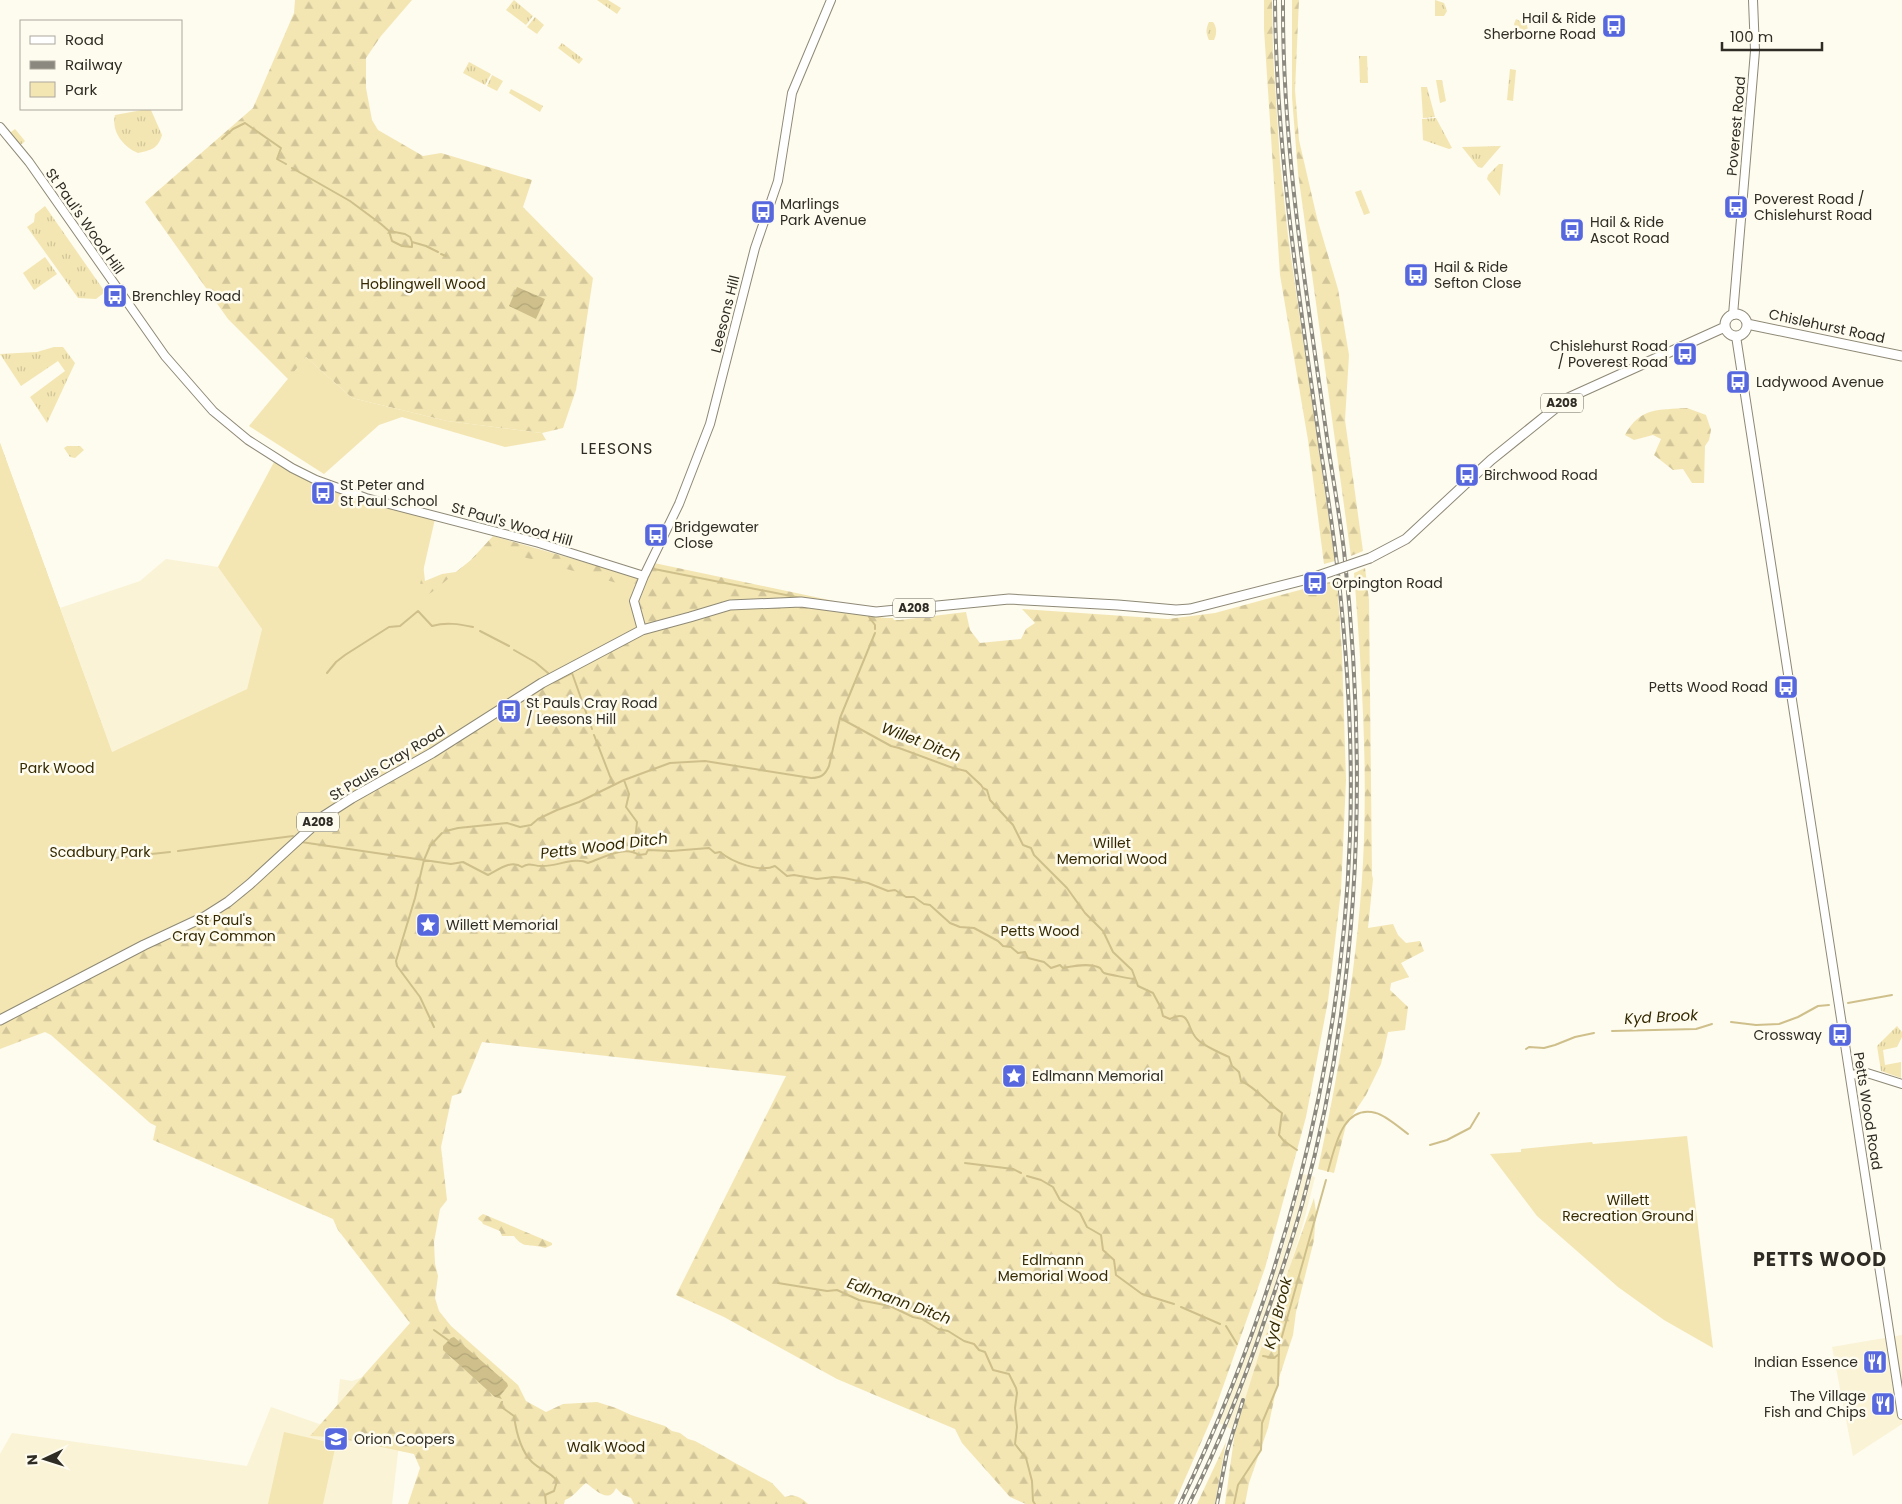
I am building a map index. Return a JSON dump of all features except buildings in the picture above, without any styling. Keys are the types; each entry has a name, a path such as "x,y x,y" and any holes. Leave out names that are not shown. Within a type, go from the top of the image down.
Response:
{"main road":[{"path":"1733,314 1741,315 1747,324 1745,331 1736,336 1729,333 1725,327 1726,320 1733,314"},
{"name":"Chislehurst Road","path":"1747,324 1902,356"},
{"name":"A208","path":"642,630 730,604 801,602 876,612 1009,599 1176,610 1190,609 1312,578 1370,558 1406,539 1492,460 1568,398 1725,327"},
{"name":"St Pauls Cray Road","path":"0,1020 206,916 228,902 250,884 324,816 432,753 542,683 642,630"}],"street":[{"name":"Leesons Hill","path":"642,630 634,601 679,504 710,424 755,248 778,181 792,92 831,0"},
{"name":"Poverest Road","path":"1733,314 1755,51 1753,0"},
{"name":"St Paul's Wood Hill","path":"0,127 29,162 165,356 213,411 248,440 292,468 366,498 539,543 644,576"},
{"name":"Petts Wood Road","path":"1736,336 1902,1415"},
{"path":"1850,1075 1867,1073 1902,1084"}],"shaded area":[{"path":"166,559 218,567 262,629 247,689 112,752 60,608 140,581"},
{"path":"1303,1174 1315,1177 1304,1221 1235,1431 1219,1423 1265,1303 1285,1241"},
{"path":"1902,1335 1902,1424 1853,1456 1832,1347"},
{"name":"Orion Coopers","path":"369,1375 399,1444 392,1504 0,1504 0,1454 12,1433 247,1466 271,1407 322,1425 336,1416 340,1379 352,1381"}],"green space":[{"name":"Hoblingwell Wood","path":"295,0 412,0 381,36 366,58 366,88 372,120 378,130 423,156 441,153 532,180 523,207 593,278 576,390 563,428 542,433 447,421 352,398 306,357 289,380 228,319 145,202 253,108 294,13"},
{"path":"514,0 533,16 526,25 506,10"},
{"path":"597,0 608,0 621,8 617,14"},
{"path":"1264,0 1272,0 1273,54 1280,162 1288,236 1335,561 1324,564 1308,440 1280,275 1264,29"},
{"path":"1292,0 1299,0 1295,90 1299,140 1317,218 1338,289 1349,355 1345,420 1363,551 1351,556 1298,173 1292,97"},
{"path":"1435,0 1444,3 1447,11 1444,16 1435,16"},
{"path":"535,17 544,25 537,34 527,27"},
{"path":"1516,19 1527,25 1528,30 1525,37 1518,34 1514,24"},
{"path":"1209,22 1213,22 1215,26 1214,40 1209,40 1207,36"},
{"path":"562,43 583,59 579,64 558,48"},
{"path":"1359,56 1367,56 1368,83 1360,83"},
{"path":"469,62 491,74 485,85 463,73"},
{"path":"1510,69 1516,70 1513,101 1507,100"},
{"path":"492,75 503,81 497,91 487,86"},
{"path":"1436,80 1442,80 1446,101 1440,103"},
{"path":"1421,87 1427,87 1435,117 1423,118"},
{"path":"511,89 543,106 540,112 509,93"},
{"path":"151,110 162,135 156,146 138,153 128,147 119,138 115,127 115,115"},
{"path":"1436,118 1452,148 1449,149 1423,140 1422,119"},
{"path":"15,129 25,141 22,144 19,144 11,135 11,132"},
{"path":"1501,146 1482,168 1478,167 1462,147"},
{"path":"1499,164 1503,164 1500,196 1487,179 1488,175"},
{"path":"1361,190 1370,213 1364,215 1355,192"},
{"path":"45,206 105,292 96,299 78,298 27,227 34,222 35,214"},
{"path":"45,257 57,274 34,290 23,273"},
{"path":"54,347 63,347 75,363 47,423 30,397 65,371 58,361 21,386 0,354 37,352"},
{"path":"306,357 352,398 447,421 542,433 546,440 505,447 402,417 379,425 324,474 249,426"},
{"path":"1687,408 1706,415 1711,430 1709,440 1705,446 1704,483 1692,483 1683,469 1673,470 1654,455 1661,439 1653,435 1634,440 1625,435 1637,419 1644,415 1659,410"},
{"name":"Petts Wood","path":"0,443 122,780 423,564 425,581 442,574 456,572 470,561 493,536 619,572 647,577 654,563 834,601 833,611 893,618 894,620 966,612 970,630 980,643 1021,639 1026,629 1035,623 1022,609 1168,619 1215,613 1337,580 1342,653 1346,780 1341,891 1328,1001 1306,1117 1265,1268 1213,1415 1174,1504 1026,1504 1010,1497 962,1443 955,1429 837,1379 724,1317 676,1295 786,1076 482,1042 461,1093 452,1096 441,1147 447,1200 440,1209 434,1242 435,1264 438,1276 435,1298 439,1311 451,1326 518,1385 526,1401 546,1412 563,1404 597,1402 616,1408 680,1433 772,1483 785,1497 797,1496 808,1504 634,1504 631,1498 623,1495 616,1488 613,1493 606,1496 586,1483 565,1500 564,1504 408,1504 420,1468 414,1454 334,1437 310,1436 410,1323 338,1230 333,1219 153,1140 156,1126 150,1123 51,1035 45,1032 0,1049"},
{"name":"Scadbury Park","path":"0,443 112,752 247,689 262,629 218,567 274,462 309,481 343,494 435,519 416,602 432,592 487,547 635,588 629,605 636,629 335,803 224,901 197,917 0,1016"},
{"path":"67,446 80,446 84,450 75,458 70,457 64,448"},
{"path":"1365,568 1369,600 1373,879 1368,928 1393,924 1398,935 1406,943 1420,941 1424,951 1401,963 1409,977 1391,983 1390,990 1408,1007 1405,1030 1388,1032 1381,1064 1366,1095 1346,1125 1334,1173 1318,1169 1342,1047 1354,964 1362,882 1365,807 1364,740 1354,573"},
{"path":"1897,1026 1902,1032 1902,1037 1897,1047 1883,1050 1885,1065 1901,1062 1901,1078 1881,1071 1877,1046"},
{"name":"Willett Recreation Ground","path":"1687,1136 1713,1348 1664,1320 1618,1287 1537,1216 1490,1154 1521,1152 1521,1149 1592,1142 1593,1144"},
{"path":"1314,1198 1316,1212 1314,1240 1296,1312 1293,1335 1278,1381 1268,1428 1249,1483 1245,1504 1225,1504 1235,1431 1259,1354"},
{"path":"483,1214 552,1243 552,1245 545,1248 525,1245 514,1236 502,1236 500,1231 483,1224 478,1219"},
{"path":"284,1432 336,1444 323,1504 268,1504"},
{"path":"1226,1442 1215,1504 1197,1504"}],"water":[{"path":"517,287 545,299 536,319 509,306"},
{"path":"454,1337 507,1383 508,1386 500,1396 502,1399 495,1397 443,1350 443,1346"}],"waterway":[{"path":"222,139 233,129 245,123 281,148 277,159 286,164"},
{"path":"292,168 350,201 389,231 392,241 402,246 412,247 412,242"},
{"path":"389,231 405,234 410,237 412,242 438,252"},
{"path":"441,254 446,256"},
{"path":"654,569 801,598"},
{"path":"327,673 345,655 389,627 400,626 418,611 432,626 452,624 473,627"},
{"path":"869,617 875,625 875,629"},
{"path":"480,631 509,646"},
{"path":"446,831 507,823 520,827 531,825 538,819 624,780 670,763 705,761 811,778 820,777 829,766 840,718 875,633"},
{"path":"514,650 535,662 548,673"},
{"path":"554,682 572,673 592,729"},
{"name":"Willet Ditch","path":"840,718 891,746 966,771 987,790 990,800 1013,825 1023,845 1031,848 1034,855 1067,888 1085,913 1103,931 1113,952 1132,970 1138,986 1153,993 1163,1016 1170,1019 1182,1016 1188,1022 1194,1036 1198,1040 1229,1057 1232,1066 1239,1072 1241,1081 1282,1113 1279,1135 1297,1150"},
{"path":"594,735 613,784"},
{"path":"624,780 629,794 626,807 637,822 634,851"},
{"path":"434,1027 420,997 397,966 396,961 424,860 430,846 442,833"},
{"name":"Petts Wood Ditch","path":"178,851 293,836"},
{"name":"Petts Wood Ditch","path":"301,842 451,864 463,862 488,875 500,868 513,864 522,867 529,864 547,866 571,861 588,863 627,851 639,855 646,854 648,850 671,851 709,848 715,853 720,852 746,865 762,868 775,866 787,876 794,875 817,879 844,878 868,883 888,891 895,890 906,897 914,897 924,904 930,905 950,923 960,927 974,928 998,941 1003,946 1011,947 1018,953 1025,952 1028,958 1044,962 1051,968 1060,965 1063,968 1090,965 1100,968 1106,974 1135,979"},
{"name":"Petts Wood Ditch","path":"114,858 170,852"},
{"name":"Petts Wood Ditch","path":"69,853 108,858"},
{"name":"Kyd Brook","path":"1848,1003 1892,995"},
{"name":"Kyd Brook","path":"1731,1022 1756,1025 1779,1024 1798,1017 1818,1006 1829,1005"},
{"name":"Kyd Brook","path":"1612,1031 1696,1029 1712,1024"},
{"name":"Kyd Brook","path":"1526,1049 1529,1047 1544,1048 1575,1037 1594,1033"},
{"name":"Kyd Brook","path":"1328,1171 1337,1140 1348,1121 1355,1115 1364,1112 1380,1114 1408,1134"},
{"name":"Kyd Brook","path":"1430,1145 1447,1140 1470,1128 1479,1113"},
{"path":"965,1163 1013,1169 1021,1173"},
{"path":"1027,1176 1041,1180 1053,1187 1060,1200 1080,1213 1087,1227 1101,1235 1103,1250 1114,1260 1116,1275 1142,1294 1174,1304"},
{"name":"Kyd Brook","path":"1234,1504 1238,1485 1261,1450 1262,1423 1278,1385 1279,1347 1326,1180"},
{"name":"Edlmann Ditch","path":"778,1283 827,1291 837,1290 859,1300 890,1306 913,1317 922,1319 938,1329 948,1331 964,1341 974,1344 979,1350 985,1352 993,1370 1009,1374 1016,1388 1015,1408 1017,1427 1015,1444 1026,1458 1035,1504"},
{"path":"1181,1307 1220,1324"},
{"path":"1226,1326 1237,1344"},
{"path":"434,1330 448,1340"},
{"path":"1263,1356 1274,1358 1279,1354"},
{"path":"502,1402 500,1406 514,1416 520,1440 528,1457 535,1465 552,1475 557,1481 554,1491 545,1495 546,1504"}],"railway":[{"path":"1180,1504 1216,1425 1248,1344 1276,1262 1300,1179 1319,1094 1334,1009 1345,922 1350,836 1351,773 1345,645 1335,548 1290,223 1276,56 1275,0"},
{"path":"1189,1504 1221,1436 1248,1366 1280,1275 1303,1201 1322,1121 1337,1041 1348,960 1354,878 1357,797 1352,633 1344,551 1298,227 1287,114 1283,0"},
{"path":"1217,1504 1227,1452 1243,1400"}],"place":[{"name":"Hail & Ride Sherborne Road","path":"1614,26"},
{"name":"Poverest Road / Chislehurst Road","path":"1736,207"},
{"name":"Marlings Park Avenue","path":"763,212"},
{"name":"Hail & Ride Ascot Road","path":"1572,230"},
{"name":"Hail & Ride Sefton Close","path":"1416,275"},
{"name":"Brenchley Road","path":"115,296"},
{"name":"Chislehurst Road / Poverest Road","path":"1685,354"},
{"name":"Ladywood Avenue","path":"1738,382"},
{"name":"Birchwood Road","path":"1467,475"},
{"name":"St Peter and St Paul School","path":"323,493"},
{"name":"Bridgewater Close","path":"656,535"},
{"name":"Orpington Road","path":"1315,583"},
{"name":"Petts Wood Road","path":"1786,687"},
{"name":"St Pauls Cray Road / Leesons Hill","path":"509,711"},
{"name":"Willett Memorial","path":"428,925"},
{"name":"Crossway","path":"1840,1035"},
{"name":"Edlmann Memorial","path":"1014,1076"},
{"name":"Indian Essence","path":"1875,1362"},
{"name":"The Village Fish and Chips","path":"1883,1404"},
{"name":"Orion Coopers","path":"336,1439"}],"district":[{"name":"LEESONS","path":"617,448"},
{"name":"PETTS WOOD","path":"1820,1259"}],"park label":[{"name":"Park Wood","path":"57,768"},
{"name":"Willet Memorial Wood","path":"1112,852"},
{"name":"St Paul's Cray Common","path":"224,928"},
{"name":"Edlmann Memorial Wood","path":"1053,1268"},
{"name":"Walk Wood","path":"606,1447"}]}
